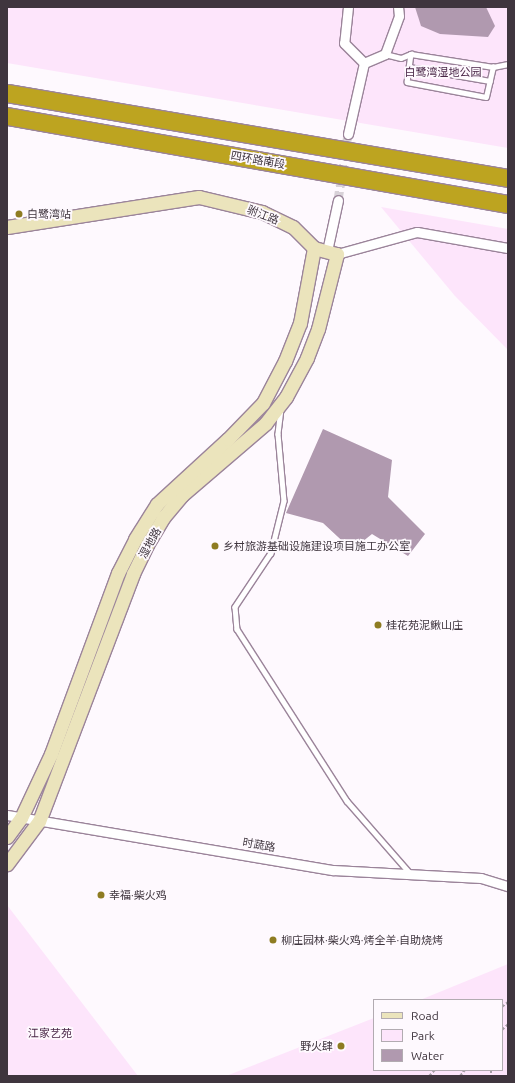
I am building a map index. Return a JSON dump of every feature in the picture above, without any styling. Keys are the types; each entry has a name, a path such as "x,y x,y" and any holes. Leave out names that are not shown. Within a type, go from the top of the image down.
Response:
{"highway":[{"path":"7,93 508,178"},
{"name":"四环路南段","path":"7,116 508,204"}],"street":[{"path":"348,7 344,44 364,63"},
{"path":"364,63 385,54 399,16 398,7"},
{"path":"348,134 364,63"},
{"name":"驸江路","path":"7,227 199,197 262,212 293,227 314,248"},
{"path":"332,253 338,200"},
{"path":"314,248 332,253 417,232 508,248"},
{"name":"湿地路","path":"7,837 21,818 51,754 118,573 134,538 157,504 228,440 263,403 285,360 300,323 314,248"},
{"name":"湿地路","path":"7,864 39,821 133,574 147,545 164,518 182,495 232,455 266,423 281,404 312,344 332,253"},
{"name":"时蔬路","path":"7,815 333,870 481,878 508,886"}],"lane":[{"path":"385,54 401,58 411,54 493,67 508,64"},
{"path":"411,54 407,82 486,97 493,67"},
{"path":"409,67 490,81"},
{"path":"281,404 278,434 284,501 271,553 235,607 238,629 347,801 412,874"}],"green space":[{"name":"白鹭湾湿地公园","path":"7,7 508,7 508,148 7,63"},
{"path":"381,207 508,229 508,350 455,296"},
{"name":"江家艺苑","path":"7,905 138,1076 7,1076"},
{"path":"508,964 508,1076 226,1076 373,1018 373,1071 503,1071 503,999 422,999"}],"water":[{"path":"415,7 486,7 495,26 488,37 440,34 421,26"},
{"path":"323,429 392,460 388,497 425,534 408,556 372,534 352,550 323,523 286,513"}],"tunnel":[{"path":"338,200 348,134"}],"place":[{"name":"白鹭湾站","path":"19,214"},
{"name":"乡村旅游基础设施建设项目施工办公室","path":"215,546"},
{"name":"桂花苑泥鳅山庄","path":"378,625"},
{"name":"幸福·柴火鸡","path":"101,895"},
{"name":"柳庄园林·柴火鸡·烤全羊·自助烧烤","path":"273,940"},
{"name":"野火肆","path":"341,1046"}]}
